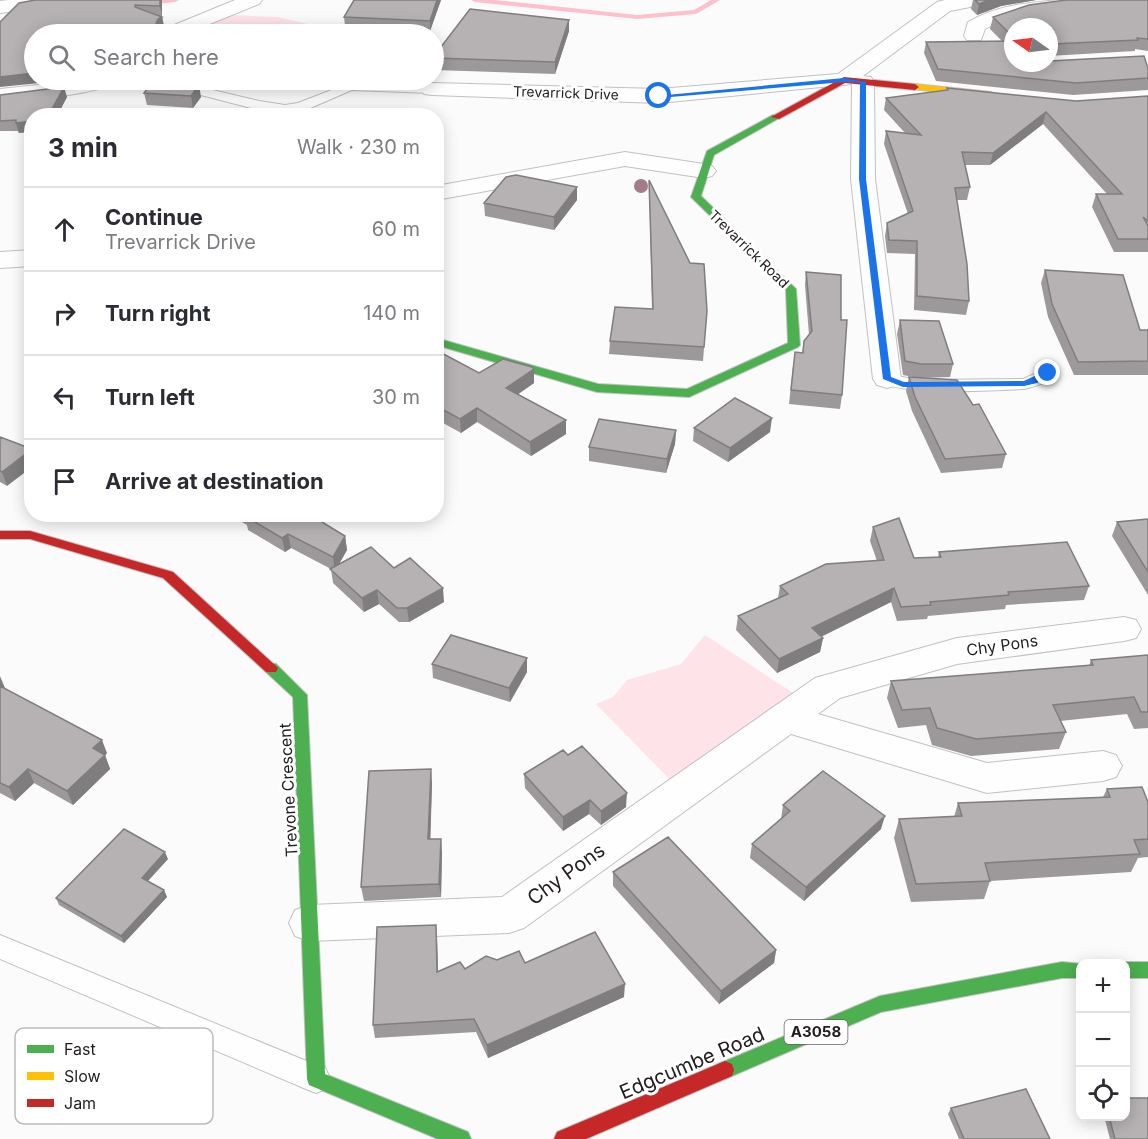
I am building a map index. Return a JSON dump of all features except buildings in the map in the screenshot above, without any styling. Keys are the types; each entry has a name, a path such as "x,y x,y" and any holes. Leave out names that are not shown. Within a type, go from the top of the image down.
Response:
{"street":[{"path":"0,7 55,0"},
{"path":"193,24 252,0"},
{"name":"Trevarrick Road","path":"444,343 597,388 688,393 794,345 791,289 696,197 710,153 854,81 944,6 978,0"},
{"path":"974,36 975,26 1004,12 1093,0"},
{"path":"887,379 863,179 854,81 1003,96"},
{"name":"Trevarrick Drive","path":"444,89 659,96 854,81"},
{"path":"0,96 51,90"},
{"path":"444,192 625,159 704,171"},
{"path":"0,261 24,259"},
{"name":"Trevone Crescent","path":"0,535 30,535 168,575 300,695 316,1078"},
{"name":"Chy Pons","path":"310,923 509,915 828,687 957,651 1124,629"},
{"path":"785,718 987,778 1102,766"},
{"name":"Edgcumbe Road","path":"564,1139 880,1004 1062,970 1076,970"},
{"path":"1130,970 1148,970"},
{"path":"316,1078 461,1139"}],"lane":[{"path":"198,90 278,108"},
{"path":"288,108 307,104 338,90"},
{"path":"887,379 903,384 918,385 1024,384 1048,373"},
{"path":"0,947 195,1028"},
{"path":"213,1035 316,1078"}],"shaded area":[{"path":"233,15 278,17 308,24 211,24"},
{"path":"705,635 807,702 682,792 596,704 613,697 627,680 681,664"}],"waterway":[{"path":"147,3 175,0"},
{"path":"475,0 637,17 696,12 716,0"}],"traffic: fast":[{"path":"444,343 597,388 689,393 794,345 791,289 696,197 710,153 776,117"},
{"path":"271,668 300,695 316,1079 461,1139"},
{"path":"725,1070 880,1004 1062,970 1076,970"},
{"path":"1130,970 1148,970"}],"traffic: slow":[{"path":"915,87 991,95"}],"traffic: jam":[{"path":"776,117 844,80 915,87"},
{"path":"0,535 30,535 168,575 271,668"},
{"path":"564,1139 725,1070"}],"route":[{"path":"659,96 844,80 863,82 863,179 887,379 903,384 918,385 1024,384 1048,373"}]}
